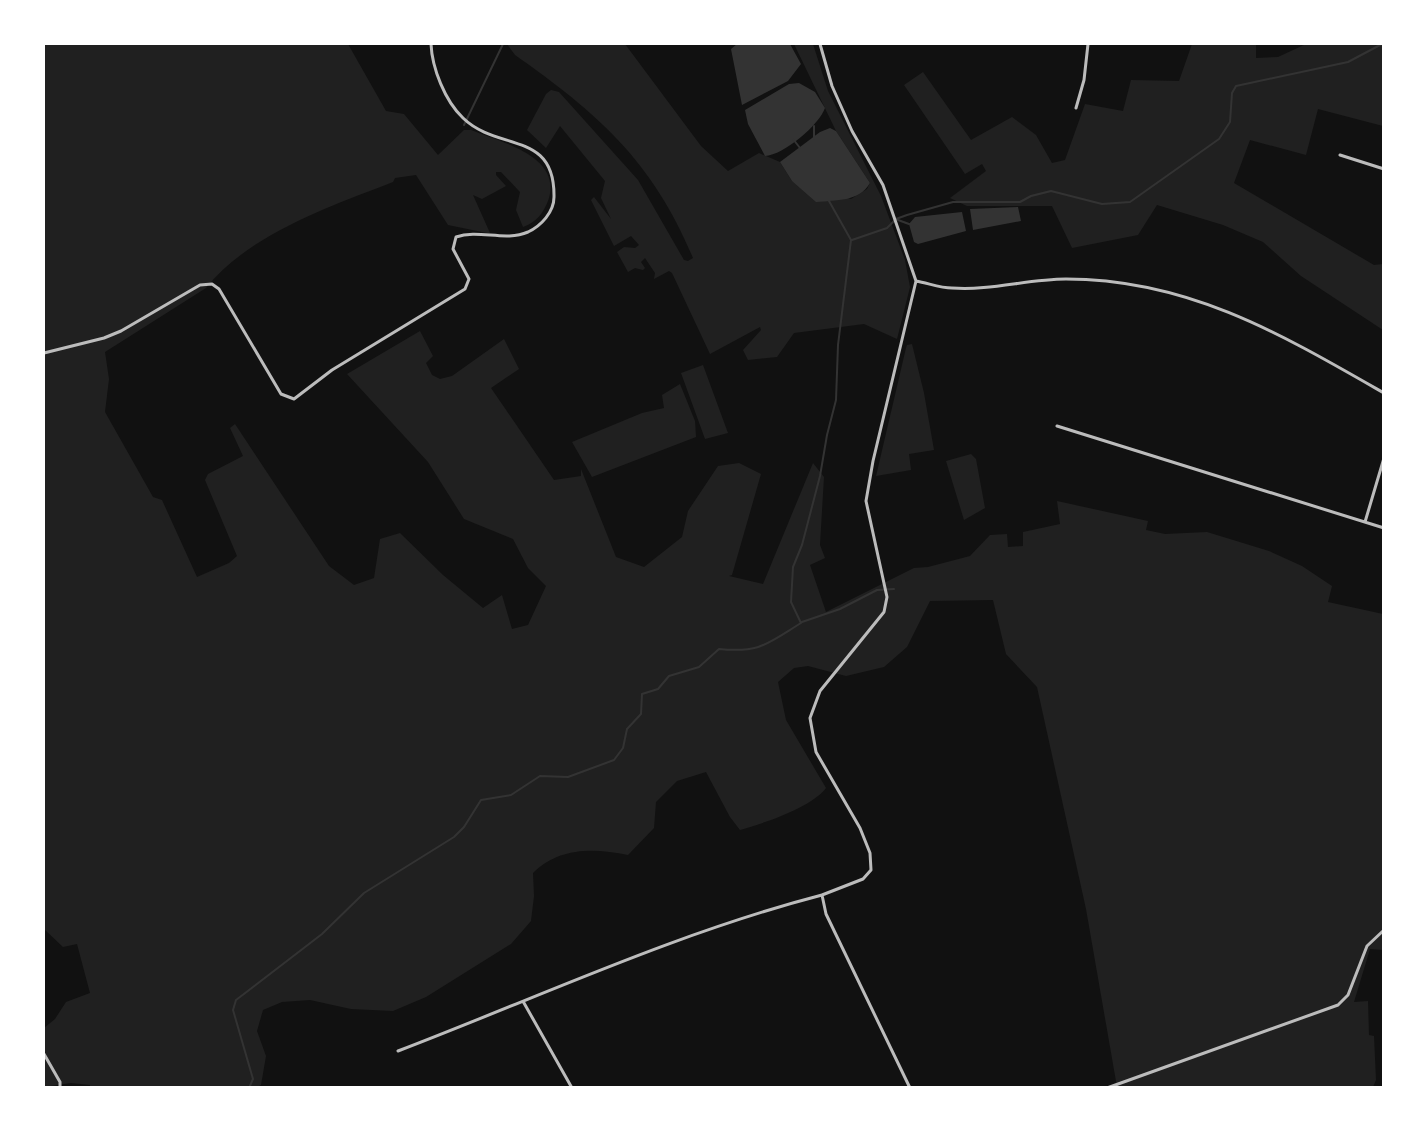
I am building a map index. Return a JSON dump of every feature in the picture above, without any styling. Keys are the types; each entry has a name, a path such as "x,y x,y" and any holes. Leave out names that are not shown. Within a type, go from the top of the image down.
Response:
{"street":[{"path":"44,353 113,335 200,285 212,284 219,289 281,394 294,399 332,370 465,289 469,279 453,249 456,237 515,237 531,231 550,212 554,201 554,179 551,168 542,156 529,148 479,129 461,116 441,82 431,55 431,44"},
{"path":"398,1051 699,932 753,913 822,895 863,879 871,870 870,853 860,828 816,752 810,718 820,691 884,612 887,597 866,501 873,461 916,281 883,185 852,131 836,95 820,44"},
{"path":"1076,108 1084,80 1088,44"},
{"path":"1340,155 1383,169"},
{"path":"916,281 951,288 1066,279 1140,285 1213,305 1246,318 1383,393"},
{"path":"1057,426 1383,528"},
{"path":"1365,522 1383,458"},
{"path":"822,895 826,914 910,1088"},
{"path":"1107,1088 1338,1005 1348,995 1367,946 1383,930"},
{"path":"524,1003 572,1088"},
{"path":"44,1053 60,1082 60,1088"}],"shaded area":[{"path":"44,44 348,44 386,111 404,114 438,155 464,130 471,130 526,153 547,173 550,186 548,201 539,217 523,227 516,210 520,192 501,172 496,172 496,175 506,186 482,199 473,195 490,233 448,225 416,175 395,178 393,182 318,212 268,237 224,269 206,288 105,352 109,379 105,412 153,497 162,500 197,577 229,563 237,556 205,480 208,474 243,456 230,428 235,424 329,566 354,585 374,578 380,539 400,533 443,575 483,608 502,595 512,629 528,625 546,586 528,568 513,539 464,519 428,462 347,374 420,331 433,356 426,363 432,375 440,379 452,376 504,339 519,369 491,388 554,480 581,476 581,469 616,557 644,567 682,537 688,511 718,466 739,463 761,474 732,575 729,576 763,584 813,463 824,477 820,545 825,558 810,565 826,612 914,568 928,567 970,556 990,535 1007,534 1008,547 1023,546 1023,532 1060,524 1057,501 1148,521 1146,530 1165,534 1207,532 1269,551 1302,566 1332,586 1328,602 1383,614 1383,950 1370,949 1354,1002 1368,1001 1369,1035 1374,1036 1376,1080 1373,1087 1117,1087 1086,909 1037,687 1006,654 993,600 930,601 907,647 884,667 846,676 808,666 794,668 778,682 786,720 826,788 810,802 786,814 740,830 730,817 706,772 677,781 656,802 654,828 628,855 602,851 578,852 554,858 543,864 533,873 534,896 531,921 511,944 426,997 393,1011 351,1009 310,1000 282,1002 263,1010 257,1031 266,1056 261,1085 257,1087 90,1088 90,1085 71,1083 44,1087 44,1028 55,1019 66,1002 90,993 77,944 63,947 44,929"},
{"path":"507,44 625,44 701,146 728,171 759,153 780,162 792,181 851,199 867,189 870,183 836,131 794,44 813,44 828,91 881,196 905,260 910,287 897,339 864,324 794,333 777,357 748,360 743,350 761,330 760,327 710,354 672,273 669,271 654,279 655,273 645,258 641,262 645,268 643,270 635,268 628,272 617,252 624,247 635,248 639,245 631,236 614,246 591,200 594,197 611,219 601,198 605,181 560,126 546,148 527,130 546,94 551,90 559,92 638,180 684,260 688,261 693,258 660,194 641,167 598,120 573,98 515,55"},
{"path":"737,44 790,44 801,64 788,81 742,105 731,49"},
{"path":"1192,44 1256,44 1256,58 1278,57 1306,44 1383,44 1383,126 1318,109 1306,155 1250,140 1234,183 1374,265 1383,264 1383,330 1301,276 1263,242 1223,225 1157,205 1138,235 1072,248 1052,206 967,206 950,198 986,171 982,164 965,174 904,85 923,72 971,140 1012,117 1036,135 1052,163 1065,160 1085,104 1123,111 1131,80 1179,81"},
{"path":"799,83 815,92 825,108 816,123 800,138 782,150 765,156 748,124 745,110 789,84"},
{"path":"830,128 836,131 870,183 860,194 853,197 816,202 792,181 780,162 820,132"},
{"path":"1018,207 1021,221 973,230 970,209"},
{"path":"962,212 966,231 918,244 914,242 909,224 915,217"},
{"path":"912,344 934,450 909,454 911,470 876,476 906,348 907,345"},
{"path":"703,365 728,433 705,439 681,373"},
{"path":"680,384 695,421 696,437 592,477 572,442 642,413 664,408 662,395"},
{"path":"971,454 976,459 985,508 964,520 946,461"}],"waterway":[{"path":"464,125 503,44"},
{"path":"852,240 887,228 896,219 953,202 1020,202 1031,196 1051,191 1102,204 1130,202 1219,139 1230,122 1232,93 1236,86 1348,62 1382,44"},
{"path":"814,126 814,139"},
{"path":"793,139 800,148"},
{"path":"249,1088 253,1079 233,1010 236,1000 322,934 364,893 454,837 464,827 481,800 511,795 540,776 568,777 614,760 623,748 627,729 641,714 642,694 658,689 669,676 699,667 719,649 754,648 801,623 791,602 793,567 802,545 820,476 836,400 838,345 851,240 829,201"},
{"path":"898,220 909,224"},
{"path":"802,622 840,609 877,590 894,589"}]}
